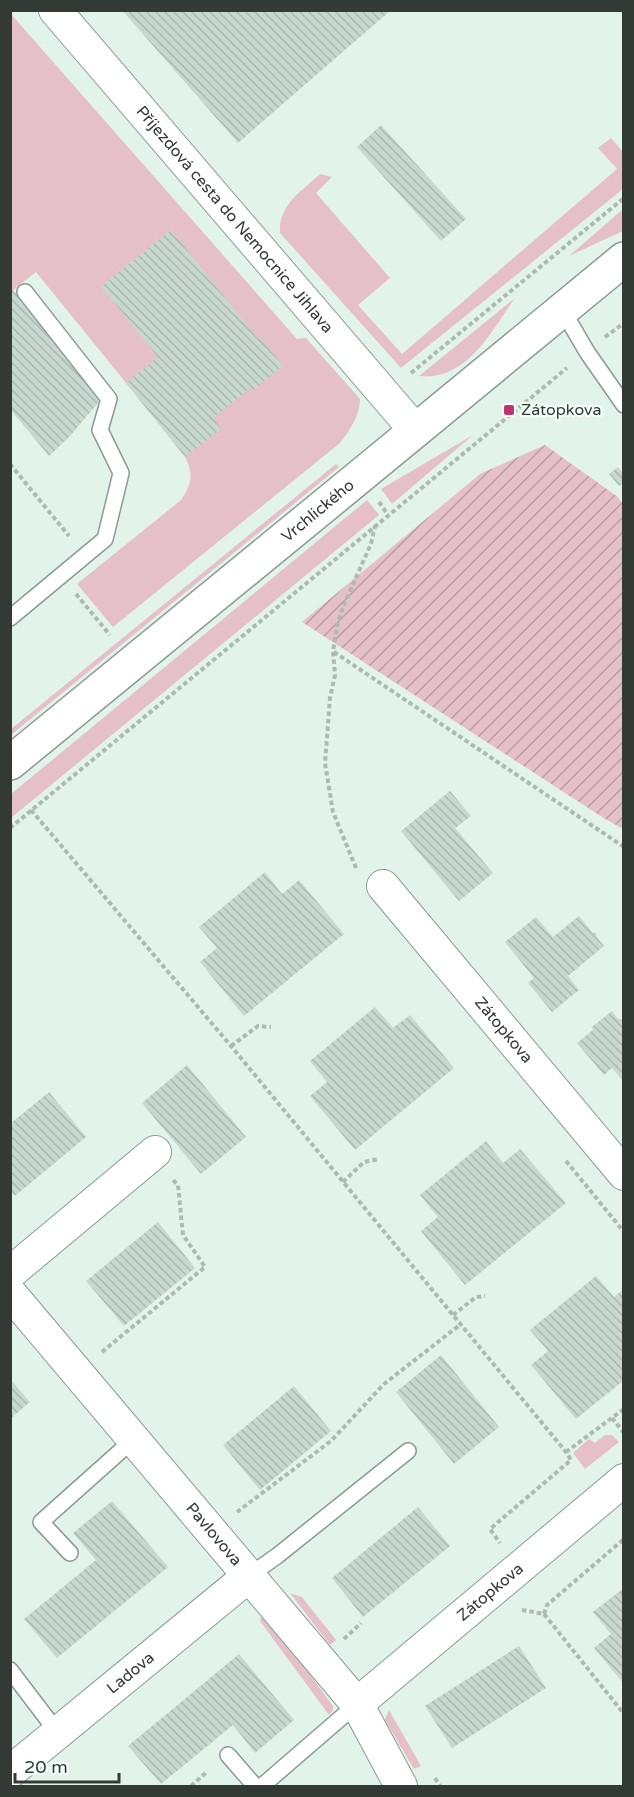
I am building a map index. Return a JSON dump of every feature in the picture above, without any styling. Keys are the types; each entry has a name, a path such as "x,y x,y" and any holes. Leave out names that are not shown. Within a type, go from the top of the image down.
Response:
{"street":[{"name":"Příjezdová cesta do Nemocnice Jihlava","path":"55,10 415,430"},
{"name":"Vrchlického","path":"10,763 624,259"},
{"name":"Zátopkova","path":"371,879 624,1174"},
{"path":"10,1273 152,1154"},
{"name":"Pavlovova","path":"10,1293 357,1704 401,1786"},
{"name":"Zátopkova","path":"357,1704 624,1480"},
{"name":"Ladova","path":"10,1772 249,1575"}],"lane":[{"path":"10,618 105,539 121,473 100,430 109,399 25,292"},
{"path":"562,309 587,352 624,405"},
{"path":"70,1552 41,1521 134,1439"},
{"path":"249,1575 277,1556 408,1451"},
{"path":"10,1670 58,1733"},
{"path":"262,1786 357,1704"},
{"path":"228,1755 255,1786"}],"path":[{"path":"409,375 624,198"},
{"path":"10,828 587,352"},
{"path":"10,464 84,556"},
{"path":"371,879 333,812 325,763 330,698 335,675 333,651 338,622 371,544 375,526"},
{"path":"61,575 110,635"},
{"path":"333,651 624,847"},
{"path":"31,810 231,1046 571,1460"},
{"path":"231,1046 258,1026 271,1027"},
{"path":"105,1350 205,1267 183,1235 178,1185 152,1154"},
{"path":"343,1182 364,1162 379,1159"},
{"path":"597,1200 624,1232"},
{"path":"453,1315 476,1297 485,1296"},
{"path":"238,1511 331,1441 384,1384 461,1324"},
{"path":"566,1452 624,1409"},
{"path":"612,1418 624,1433"},
{"path":"624,1539 548,1605 544,1614 624,1714"},
{"path":"344,1639 361,1623"}],"shaded area":[{"path":"10,13 297,339 306,338 360,399 351,428 340,443 113,627 77,584 181,500 191,476 183,453 36,272 11,292"},
{"path":"611,138 623,152 623,189 401,368 280,233 283,214 292,199 320,174 332,177 316,193 390,278 358,305 402,354 617,169 598,148"},
{"path":"623,209 623,231 569,256"},
{"path":"515,298 487,339 464,363 436,376 419,376"},
{"path":"473,435 392,504 381,489"},
{"path":"545,445 618,497 623,504 623,829 302,622 480,474"},
{"path":"336,464 339,467 11,735 11,729"},
{"path":"367,500 379,515 11,818 11,794"},
{"path":"605,1435 612,1435 619,1442 585,1469 573,1453 589,1439 595,1443"},
{"path":"290,1593 302,1597 336,1640 330,1645"},
{"path":"261,1617 268,1618 333,1706 329,1715 260,1621"},
{"path":"389,1710 421,1766 414,1769 385,1720"}],"building":[{"path":"122,10 391,10 238,143"},
{"path":"381,125 466,219 441,241 357,147"},
{"path":"171,230 258,339 260,337 283,366 213,418 221,429 185,457 126,383 158,357 101,286"},
{"path":"13,290 102,398 70,436 49,456 10,409 10,292"},
{"path":"618,467 624,475 624,483 619,486 609,474"},
{"path":"450,791 471,816 455,828 493,873 459,901 401,831"},
{"path":"265,872 282,894 299,880 344,934 244,1016 200,962 217,948 199,927"},
{"path":"579,916 593,933 595,932 604,946 568,976 579,990 552,1012 528,983 534,978 505,942 536,917 553,937"},
{"path":"375,1007 393,1028 410,1015 454,1068 355,1150 310,1096 327,1082 310,1061"},
{"path":"612,1011 618,1019 624,1019 624,1082 612,1068 604,1075 577,1043"},
{"path":"187,1065 246,1137 201,1174 142,1103"},
{"path":"49,1092 86,1137 15,1196 10,1190 10,1124"},
{"path":"486,1141 503,1163 520,1149 566,1203 465,1285 421,1231 438,1217 420,1195"},
{"path":"158,1222 195,1268 124,1326 86,1281"},
{"path":"596,1276 614,1297 624,1289 624,1380 576,1419 531,1365 548,1351 530,1330"},
{"path":"441,1355 499,1427 454,1464 396,1392"},
{"path":"10,1379 30,1402 10,1419"},
{"path":"294,1386 331,1431 260,1490 223,1445"},
{"path":"112,1501 168,1567 57,1658 24,1619 96,1560 73,1533"},
{"path":"418,1507 450,1546 363,1617 332,1578"},
{"path":"624,1588 624,1684 594,1648 611,1634 593,1612"},
{"path":"519,1646 546,1688 452,1748 425,1706"},
{"path":"239,1654 294,1720 255,1753 233,1725 161,1784 128,1746"}],"place":[{"name":"Zátopkova","path":"509,410"}]}
